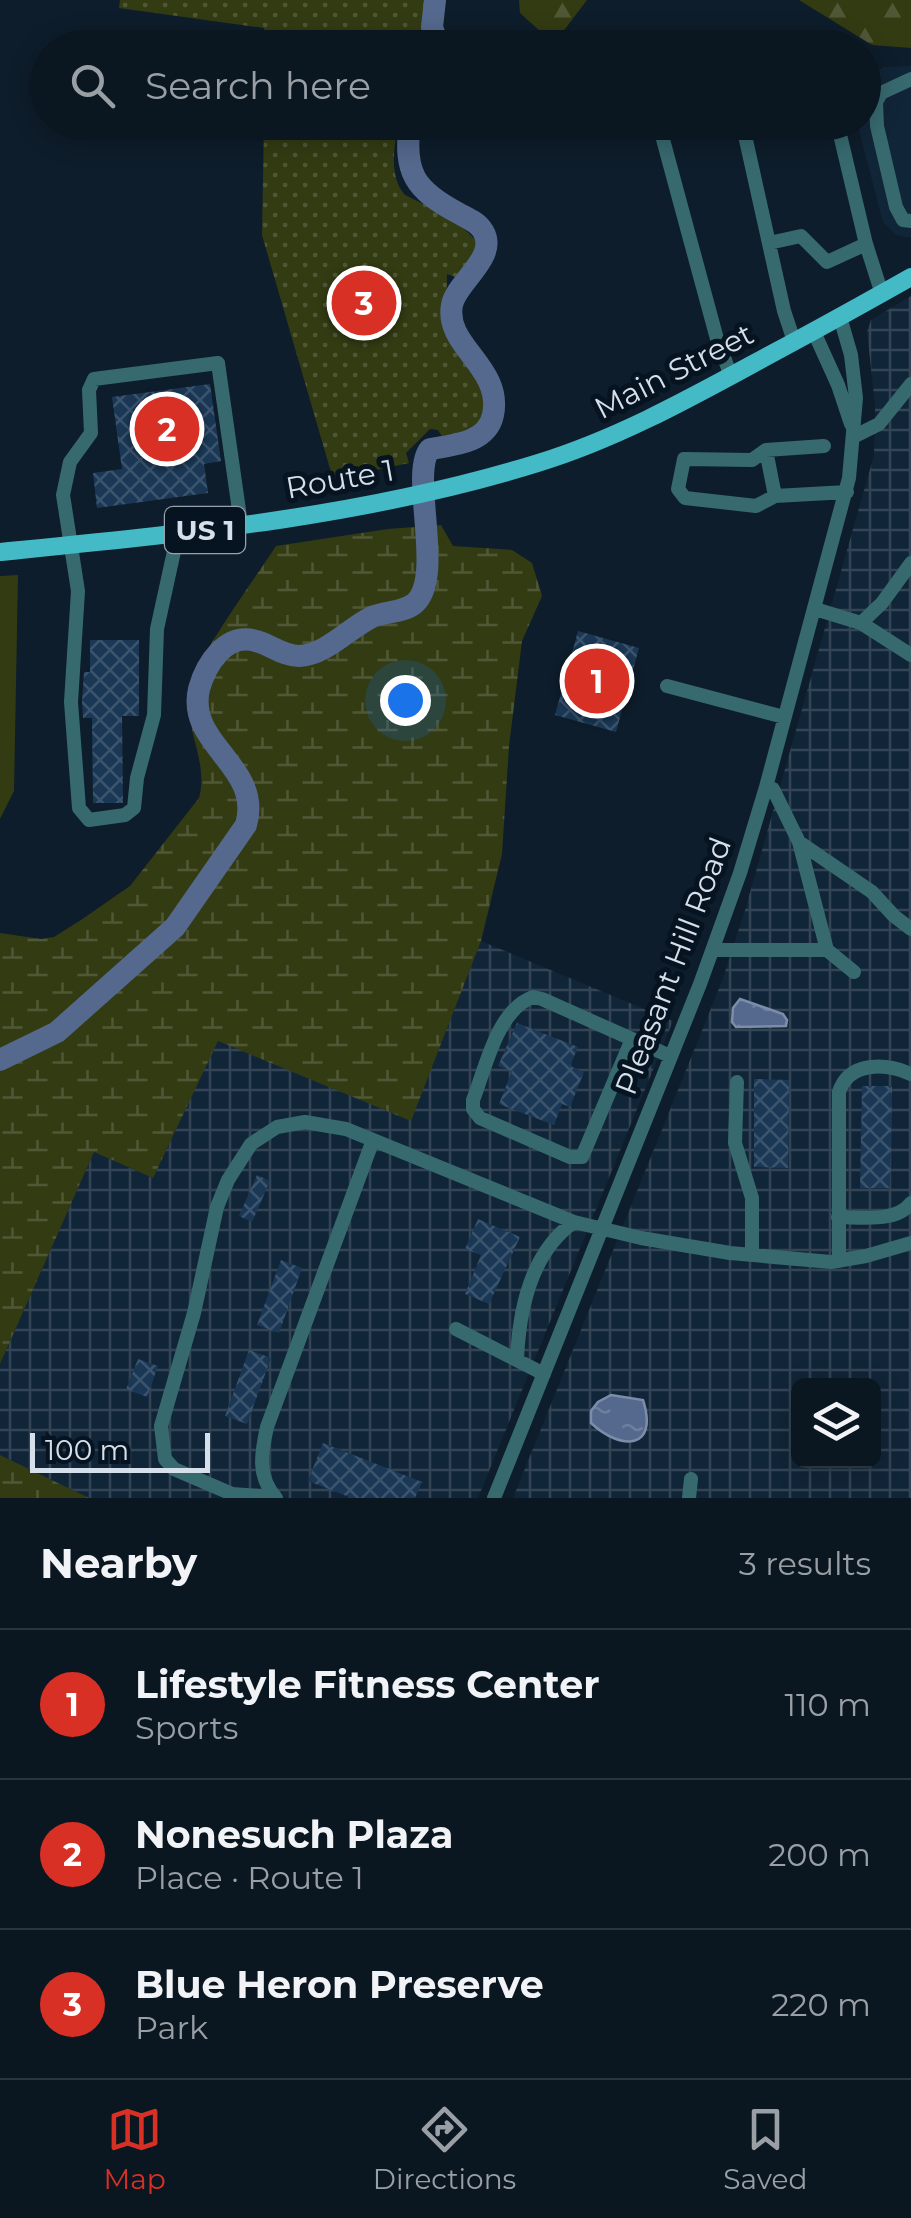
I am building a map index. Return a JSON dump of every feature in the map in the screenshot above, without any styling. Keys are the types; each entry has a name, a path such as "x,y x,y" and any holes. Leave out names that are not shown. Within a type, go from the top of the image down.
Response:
{"main road":[{"name":"Main Street","path":"450,485 566,454 662,412 911,277"},
{"name":"Route 1","path":"0,552 241,524 450,485"}],"street":[{"path":"881,94 911,79"},
{"path":"881,137 896,207 904,220 911,221"},
{"path":"663,140 716,339 730,376"},
{"path":"746,140 794,342"},
{"path":"841,140 882,294"},
{"path":"769,243 801,236 827,262 866,244"},
{"name":"Pleasant Hill Road","path":"494,1498 713,950 766,786 847,492 854,374 840,317"},
{"name":"Pleasant Hill Road","path":"814,332 846,404 853,437"},
{"path":"178,533 158,629 154,714 137,778 134,808 125,815 89,820 79,808 72,702 78,591 68,545 64,483 70,462 89,438 88,390 100,376 218,363 241,524"},
{"path":"853,437 879,424 911,384"},
{"path":"824,446 766,450 752,460 684,459 678,489 684,498 756,506 775,496 847,492"},
{"path":"766,450 775,496"},
{"path":"861,623 882,603 911,562"},
{"path":"815,609 861,623 911,655"},
{"path":"667,686 784,717"},
{"path":"766,786 773,789 799,842 827,950 854,972"},
{"path":"799,842 872,892 900,922 911,928"},
{"path":"713,950 827,950"},
{"path":"632,1039 582,1157 570,1157 480,1118 473,1108 501,1029 524,1000 542,999 632,1039 670,1056"},
{"path":"838,1262 842,1081 874,1066 887,1065 911,1074"},
{"path":"737,1082 735,1143 752,1198 752,1255"},
{"path":"276,1498 232,1494 187,1477 165,1459 162,1444 165,1403 194,1313 217,1208 228,1180 250,1144 276,1127 305,1122 325,1124 600,1229 752,1255 838,1262 911,1243"},
{"path":"276,1498 266,1486 261,1466 266,1427 373,1140"},
{"path":"838,1217 890,1216 906,1210 911,1203"},
{"path":"517,1360 526,1292 549,1248 574,1222"},
{"path":"456,1329 544,1374"},
{"path":"689,1498 691,1479"}],"shaded area":[{"path":"911,66 911,238 896,235 883,222 861,140 881,140 884,67"},
{"path":"911,296 911,1498 513,1498 722,981 745,910 874,455 875,405 867,332 871,320"},
{"path":"481,941 673,1021 478,1498 89,1498 0,1455 0,1364 94,1152 153,1178 218,1040 411,1120"}],"green space":[{"path":"120,0 426,0 424,30 264,30 119,8"},
{"path":"519,0 587,0 564,30 539,30 520,13"},
{"path":"799,0 911,0 911,48 881,46 881,30 848,30"},
{"path":"264,140 396,140 396,180 405,195 454,219 479,243 465,276 447,274 446,333 473,364 483,391 482,421 472,435 463,434 446,443 438,430 430,429 406,453 409,463 333,479 262,235"},
{"path":"441,525 453,546 512,550 532,563 542,596 522,641 509,746 502,854 481,941 411,1121 218,1041 153,1178 94,1152 0,1364 0,933 54,937 81,920 130,886 199,798 201,772 188,705 189,691 213,640 276,546"},
{"path":"18,575 14,791 0,819 0,576"},
{"path":"0,1455 89,1498 0,1498"}],"water":[{"path":"740,999 783,1014 786,1026 736,1027 732,1022 733,1008"},
{"path":"611,1395 643,1400 647,1416 641,1437 634,1441 614,1438 591,1423 591,1411"}],"building":[{"path":"210,384 221,461 204,464 208,493 97,508 93,473 122,469 112,397"},
{"path":"578,631 639,648 616,732 555,715"},
{"path":"90,640 139,640 139,716 122,716 123,803 93,803 92,718 83,718 82,702 84,672 90,672"},
{"path":"517,1023 578,1047 570,1066 584,1072 570,1107 562,1104 554,1125 499,1104 512,1071 498,1066"},
{"path":"754,1079 789,1080 788,1168 754,1167"},
{"path":"862,1086 892,1086 890,1188 860,1188"},
{"path":"257,1175 270,1181 252,1222 239,1216"},
{"path":"478,1219 520,1237 489,1304 465,1294 481,1255 465,1249"},
{"path":"281,1260 302,1268 279,1333 257,1325"},
{"path":"249,1350 271,1358 247,1424 225,1416"},
{"path":"138,1359 158,1366 147,1397 126,1389"},
{"path":"323,1443 422,1482 415,1498 352,1498 308,1481"}],"waterway":[{"path":"433,30 435,0"},
{"path":"0,1060 57,1032 175,927 246,825 248,805 244,787 203,726 198,709 202,679 219,652 245,639 288,654 309,654 372,617 411,606 423,590 427,571 425,461 430,449 468,441 484,432 493,415 494,398 490,383 456,333 452,320 455,296 485,250 483,231 422,188 411,167 408,140"}],"place":[{"name":"Blue Heron Preserve","path":"364,303"},
{"name":"Nonesuch Plaza","path":"167,429"},
{"name":"Lifestyle Fitness Center","path":"597,681"}]}
